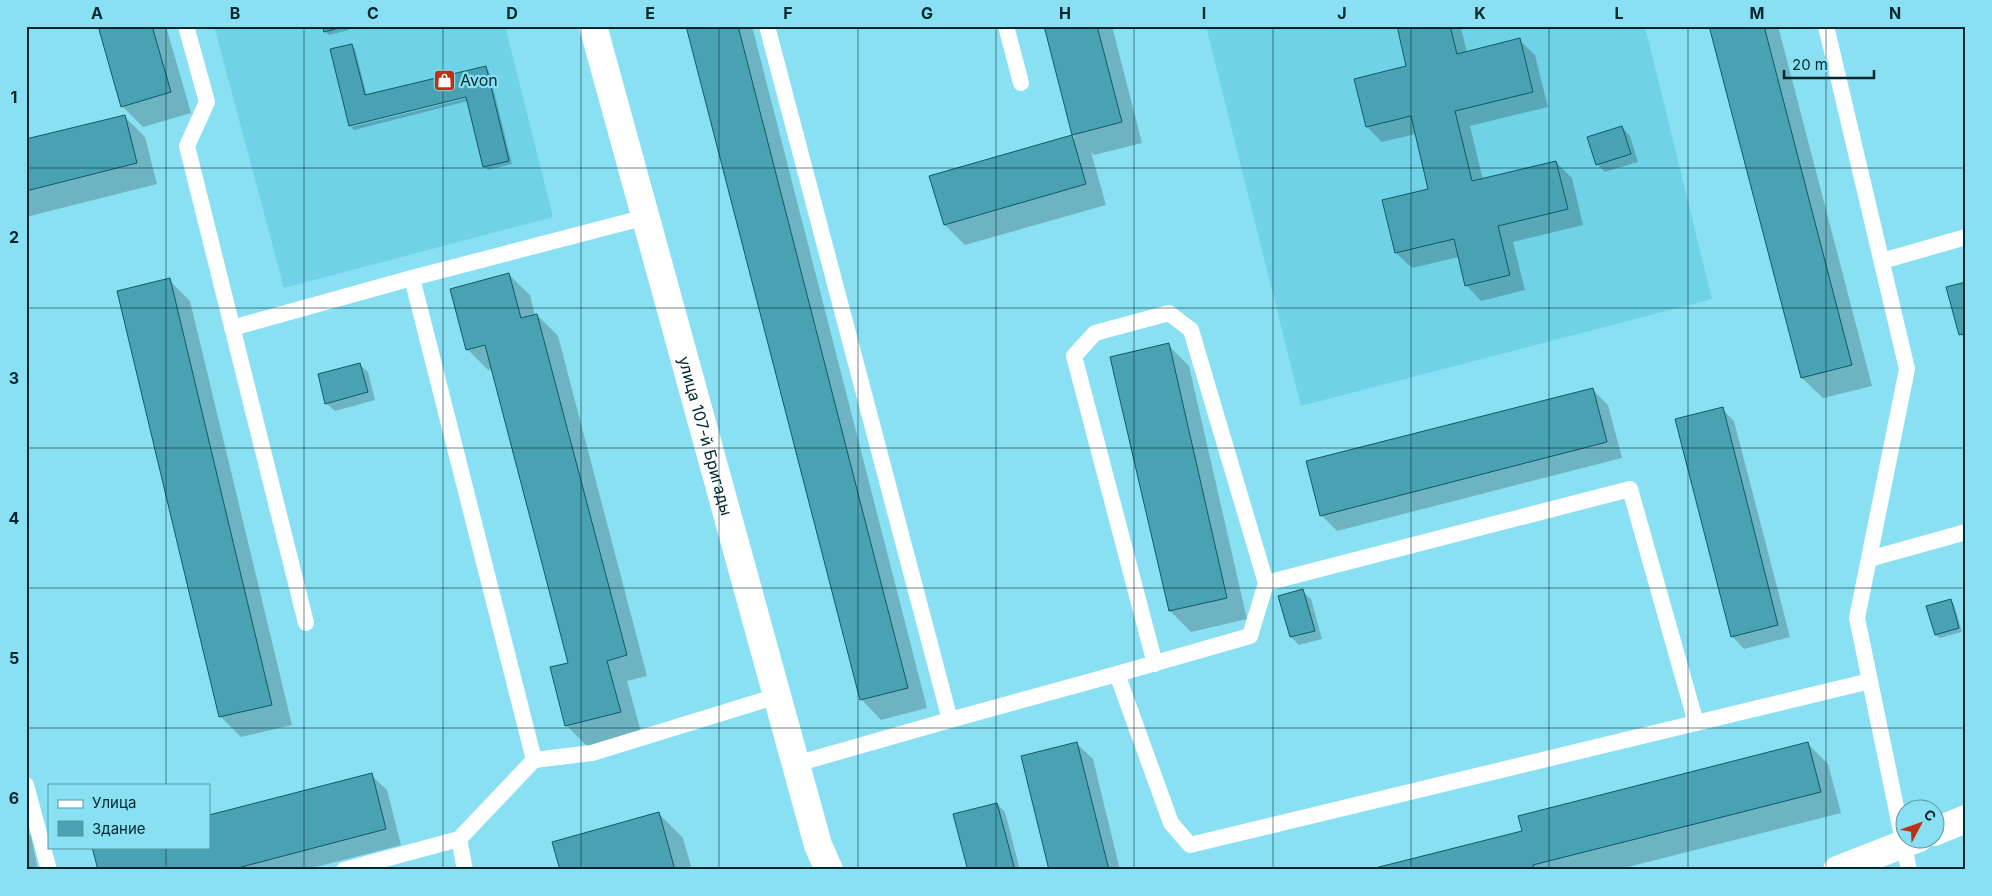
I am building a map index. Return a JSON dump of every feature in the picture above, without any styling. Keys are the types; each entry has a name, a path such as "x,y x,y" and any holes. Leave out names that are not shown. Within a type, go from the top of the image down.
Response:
{"main road":[{"name":"улица 107-й Бригады","path":"593,26 796,764 817,858 829,870"},
{"path":"1944,828 1966,819"},
{"path":"1837,870 1910,851"}],"lane":[{"path":"186,26 207,102 187,146 306,623"},
{"path":"767,26 950,720"},
{"path":"1006,26 1021,83"},
{"path":"1826,26 1907,369 1857,618 1910,851"},
{"path":"232,328 412,278 646,217"},
{"path":"1882,261 1966,237"},
{"path":"412,278 534,760"},
{"path":"796,764 1155,664 1250,636 1266,583 1191,330 1169,313 1095,333 1074,356 1155,664"},
{"path":"1266,583 1630,489 1696,723"},
{"path":"1869,559 1966,532"},
{"path":"1117,674 1171,823 1190,845 1870,681"},
{"path":"344,870 459,839 534,760 592,753 777,696"},
{"path":"26,785 49,870"},
{"path":"459,839 465,870"}],"shaded area":[{"path":"214,26 505,26 553,217 284,288"},
{"path":"1206,26 1645,26 1712,299 1301,406"}],"building":[{"path":"98,26 152,26 171,92 121,107"},
{"path":"322,26 346,26 324,32"},
{"path":"686,26 738,26 908,688 860,700"},
{"path":"1044,26 1097,26 1122,122 1072,135"},
{"path":"1397,26 1450,26 1457,54 1520,38 1533,92 1455,111 1472,181 1556,161 1568,209 1498,226 1510,275 1465,286 1454,239 1395,253 1382,200 1428,189 1411,116 1366,127 1354,79 1406,66"},
{"path":"1709,26 1764,26 1852,365 1801,378"},
{"path":"352,44 365,95 486,66 509,161 483,167 466,97 349,126 330,49"},
{"path":"125,115 137,163 26,191 26,139"},
{"path":"1622,126 1631,154 1596,165 1587,137"},
{"path":"1072,135 1086,184 944,225 929,176"},
{"path":"509,273 521,318 537,314 627,655 607,661 621,712 565,726 550,667 568,663 485,345 466,350 450,289"},
{"path":"170,278 272,705 219,717 117,291"},
{"path":"1966,282 1966,333 1959,335 1946,287"},
{"path":"1169,343 1227,598 1169,611 1110,357"},
{"path":"360,363 368,392 325,404 318,374"},
{"path":"1593,388 1607,442 1320,516 1306,461"},
{"path":"1723,407 1778,625 1731,637 1675,419"},
{"path":"1303,589 1315,631 1290,637 1278,596"},
{"path":"1951,599 1959,628 1935,635 1926,606"},
{"path":"1077,742 1109,870 1049,870 1021,756"},
{"path":"1808,742 1821,792 1533,865 1534,870 1367,870 1522,831 1518,816"},
{"path":"372,773 386,829 230,870 98,870 92,848 210,848 210,815"},
{"path":"997,803 1015,870 971,870 967,867 953,814"},
{"path":"659,812 675,870 560,870 552,842"}],"place":[{"name":"Avon","path":"444,80"}]}
